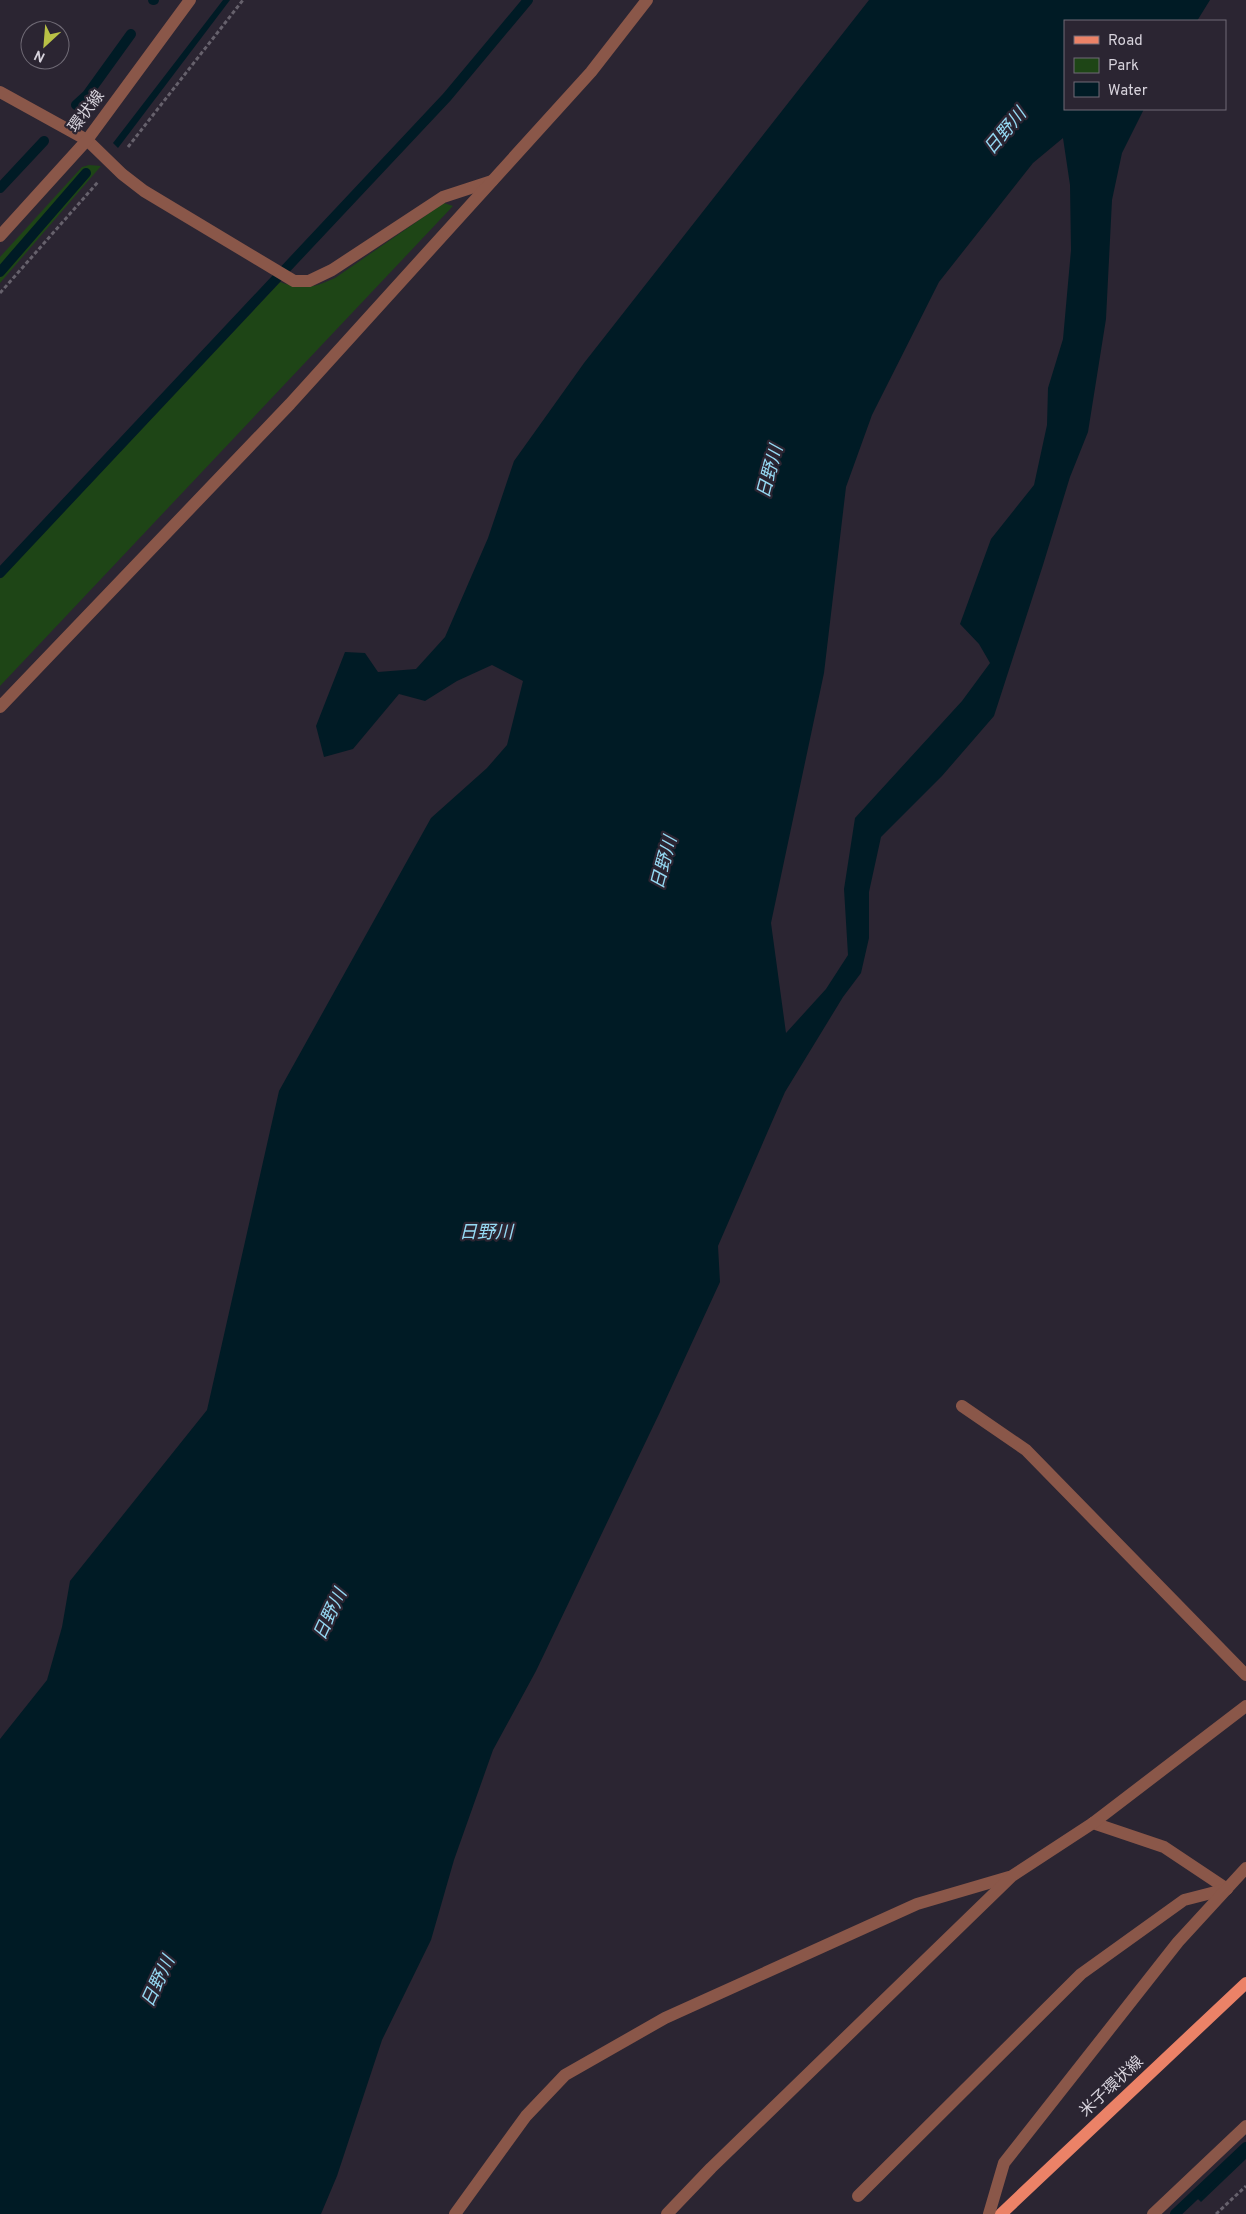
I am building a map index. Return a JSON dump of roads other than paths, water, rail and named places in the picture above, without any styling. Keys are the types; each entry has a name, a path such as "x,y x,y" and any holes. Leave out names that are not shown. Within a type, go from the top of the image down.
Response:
{"main road":[{"name":"米子環状線","path":"1001,2214 1246,1983"}],"street":[{"name":"環状線","path":"0,236 87,140 190,0"},
{"path":"0,707 290,404 592,72 647,0"},
{"path":"0,92 87,140 122,174 144,191 294,281 309,281 332,270 443,196 492,181"},
{"path":"962,1406 1026,1450 1246,1675"},
{"path":"667,2214 711,2168 1012,1876 1093,1823 1246,1706"},
{"path":"1093,1823 1164,1847 1227,1889"},
{"path":"989,2214 1004,2163 1178,1942 1246,1868"},
{"path":"455,2214 526,2116 565,2075 665,2018 917,1904 1012,1876"},
{"path":"858,2196 1081,1974 1184,1900 1227,1889"},
{"path":"1153,2214 1246,2126"}],"water":[{"path":"223,0 230,0 118,148 113,143"},
{"name":"日野川","path":"869,0 1210,0 1198,20 1064,20 1064,110 1144,110 1122,153 1112,200 1106,319 1088,432 1070,477 994,716 942,776 881,837 869,892 869,938 861,973 843,997 785,1092 718,1246 720,1282 536,1671 493,1750 454,1860 431,1940 382,2040 337,2176 321,2214 0,2214 0,1739 47,1680 62,1627 70,1581 207,1410 279,1091 431,818 487,768 507,745 523,681 492,665 457,681 425,701 399,694 353,749 324,757 316,726 345,652 365,653 378,672 416,669 445,637 488,538 514,461 584,363","holes":["1063,138 1070,185 1071,250 1063,339 1048,388 1047,425 1034,485 991,539 960,624 979,644 990,663 962,701 855,818 844,889 848,955 826,989 786,1033 771,923 824,673 846,487 872,415 939,282 1033,163"]},
{"path":"1246,2151 1246,2159 1201,2202 1197,2198"}],"waterway":[{"path":"0,573 447,97 528,0"},
{"path":"76,105 87,95 131,34"},
{"path":"0,188 44,141"},
{"path":"0,272 86,173"},
{"path":"1175,2214 1246,2147"}]}
